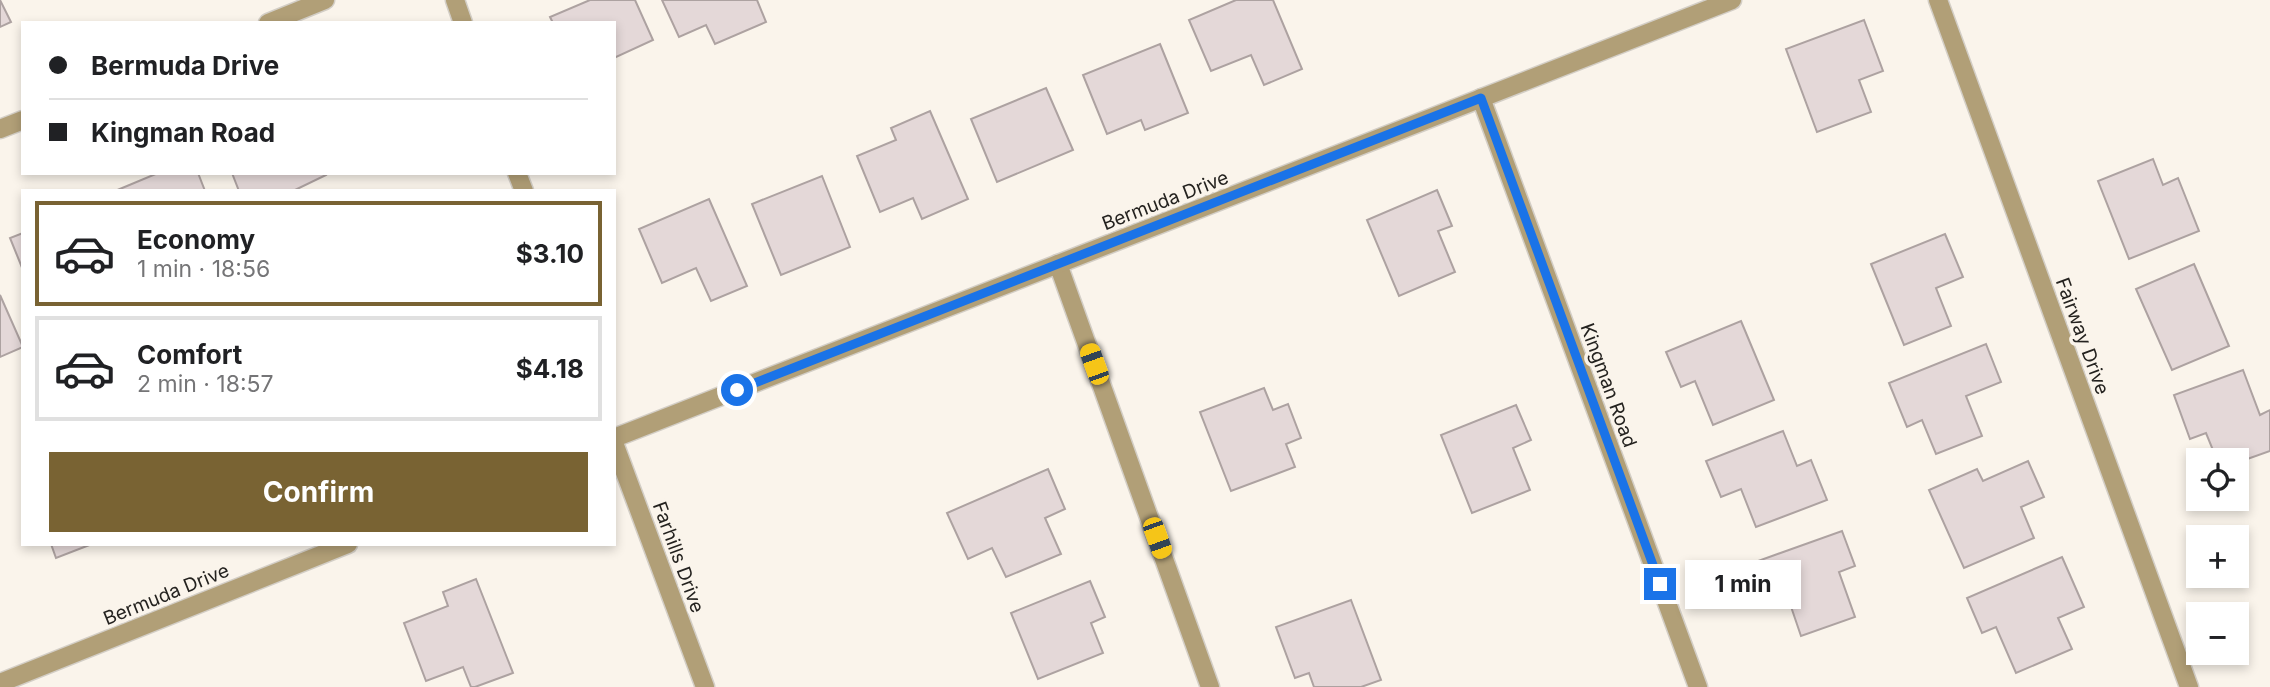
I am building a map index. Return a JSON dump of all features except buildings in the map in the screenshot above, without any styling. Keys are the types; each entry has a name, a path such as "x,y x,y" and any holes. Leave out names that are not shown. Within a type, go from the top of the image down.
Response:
{"street":[{"path":"273,21 325,0"},
{"path":"455,0 462,21"},
{"name":"Bermuda Drive","path":"616,439 1732,0"},
{"name":"Fairway Drive","path":"1938,0 2189,687"},
{"name":"Kingman Road","path":"1481,98 1698,687"},
{"path":"0,129 21,121"},
{"path":"1058,264 1210,687"},
{"name":"Farhills Drive","path":"616,445 705,687"},
{"name":"Bermuda Drive","path":"0,682 343,546"}],"route":[{"path":"737,390 1481,98 1660,584"}]}
